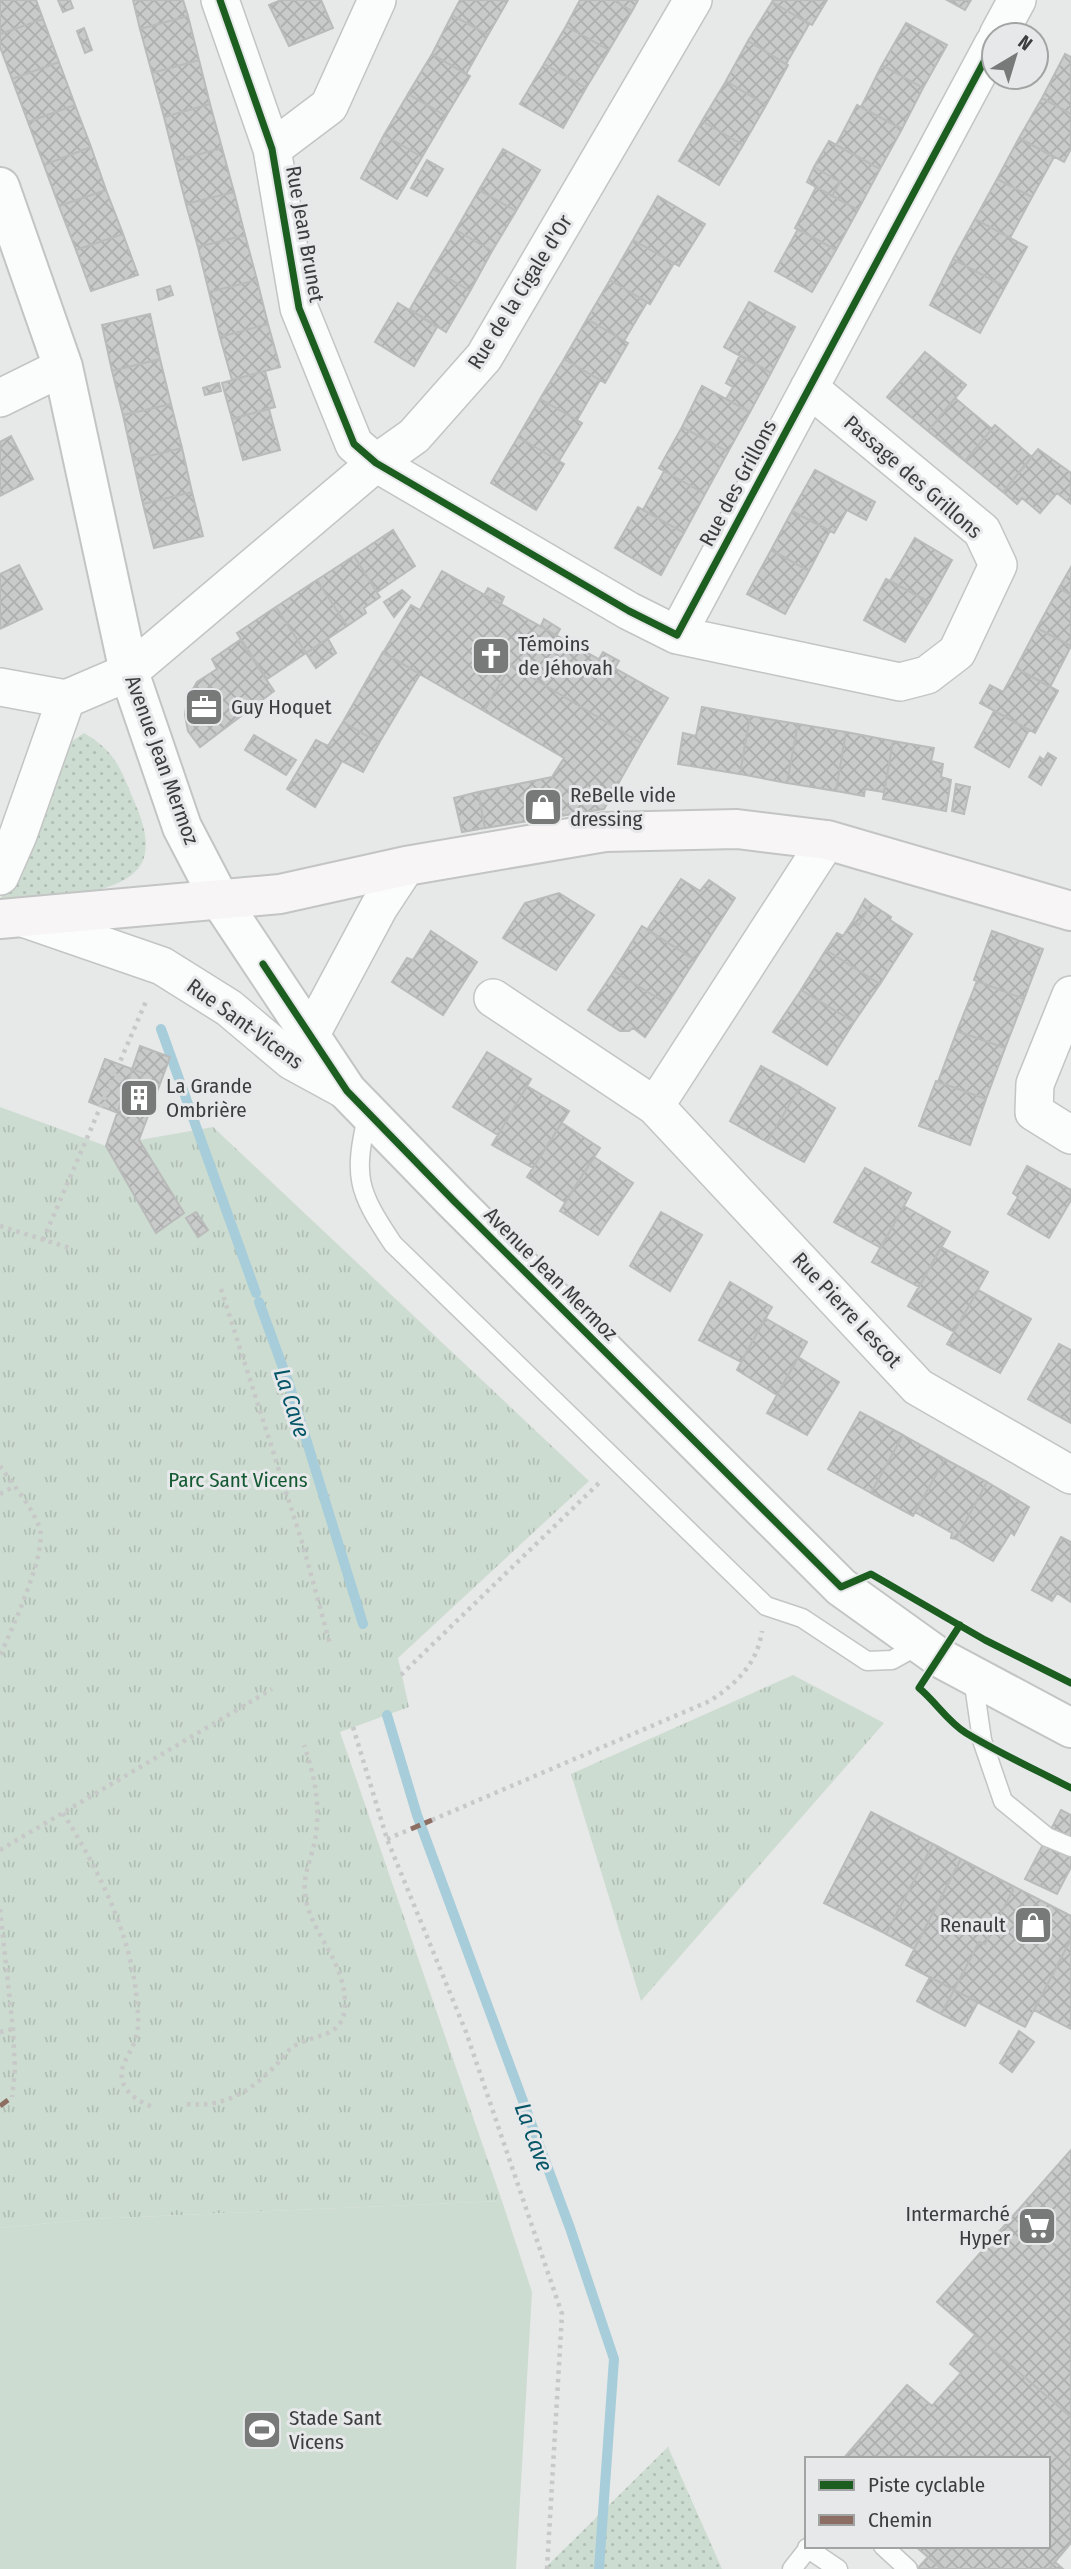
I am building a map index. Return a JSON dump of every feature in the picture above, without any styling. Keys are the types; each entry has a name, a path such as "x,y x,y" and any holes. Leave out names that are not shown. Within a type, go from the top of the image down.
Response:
{"main road":[{"name":"Rue Sant-Vicens","path":"12,918 280,894 406,866 605,832 737,830 827,840 1071,911"}],"street":[{"name":"Rue Jean Brunet","path":"220,0 272,149 299,308 354,444 376,463"},
{"path":"272,149 329,106 377,0"},
{"name":"Rue de la Cigale d'Or","path":"66,699 129,672 376,463 414,436 484,357 693,0"},
{"path":"1006,21 1017,0"},
{"name":"Rue des Grillons","path":"677,635 980,69"},
{"name":"Avenue Jean Mermoz","path":"0,187 63,367 129,672 182,827 220,900 358,1102 841,1587 919,1645 973,1677 1071,1728"},
{"path":"0,398 63,367"},
{"name":"Passage des Grillons","path":"677,635 900,682 927,675 957,652 998,565 982,531 809,388"},
{"path":"376,463 629,611 677,635"},
{"path":"0,687 66,699 18,835 0,876"},
{"path":"655,1106 827,840"},
{"path":"311,1034 379,906 406,866"},
{"name":"Rue Sant-Vicens","path":"12,918 162,966 229,1008 292,1061 358,1102"},
{"path":"1071,995 1035,1084 1034,1112 1071,1135"},
{"name":"Rue Pierre Lescot","path":"493,998 655,1106 918,1387 1071,1475"}],"lane":[{"path":"358,1102 360,1181 370,1210 393,1244 766,1606 802,1619 867,1661 892,1660 919,1645"},
{"path":"973,1677 982,1741 1003,1801 1047,1837 1071,1847"},
{"path":"792,2569 807,2548"},
{"path":"809,2548 838,2569"},
{"path":"885,2548 908,2569"}],"path":[{"path":"43,1240 162,966"},
{"path":"0,1226 70,1248"},
{"path":"221,1289 302,1542 330,1644"},
{"path":"401,1675 619,1463"},
{"path":"0,1466 40,1528 41,1545 23,1602 0,1656"},
{"path":"0,1494 15,1486"},
{"path":"432,1820 710,1701 729,1688 759,1651 766,1606"},
{"path":"0,1850 272,1689"},
{"path":"353,1727 387,1839 466,2032 562,2315 547,2569"},
{"path":"187,2104 202,2106 230,2100 256,2084 293,2047 334,2031 346,2005 340,1969 308,1909 304,1890 318,1822 318,1796 304,1745"},
{"path":"63,1813 83,1845 109,1898 132,1968 137,2035 122,2069 122,2076 131,2095 143,2104 154,2107"},
{"path":"387,1839 411,1829"},
{"path":"0,1909 13,2029 15,2071 12,2097"},
{"path":"0,2032 13,2029"}],"green space":[{"path":"84,733 103,747 116,762 137,807 146,840 145,853 138,868 124,880 106,888 60,896 0,899 37,840 65,751 71,742"},
{"name":"Parc Sant Vicens","path":"0,1107 106,1146 213,1127 589,1481 398,1658 409,1707 340,1732 502,2201 91,2219 0,2228"},
{"path":"793,1675 884,1723 641,2001 571,1774"},
{"name":"Stade Sant Vicens","path":"502,2201 532,2292 516,2569 0,2569 0,2228 91,2219"},
{"path":"668,2447 722,2569 544,2569"}],"building":[{"path":"0,0 36,0 43,19 0,34"},
{"path":"58,0 70,0 73,8 63,12"},
{"path":"133,0 183,0 188,16 140,29"},
{"path":"281,0 321,0 333,28 289,46 269,5"},
{"path":"460,0 508,0 488,35 452,15"},
{"path":"580,0 613,0 632,11 609,50 566,26"},
{"path":"613,0 638,0 632,11"},
{"path":"827,0 812,25 772,2"},
{"path":"947,0 971,0 965,10"},
{"path":"772,2 809,24 786,64 748,41"},
{"path":"452,15 488,35 466,74 432,54"},
{"path":"188,16 199,60 152,73 140,29"},
{"path":"43,19 59,62 12,79 0,47 0,34"},
{"path":"906,23 947,45 923,88 882,65"},
{"path":"566,26 609,50 586,88 544,64"},
{"path":"84,28 92,50 85,53 77,31"},
{"path":"748,41 788,65 766,105 726,81"},
{"path":"432,54 470,76 446,116 408,94"},
{"path":"1065,54 1071,57 1071,114 1042,98 1046,91 1050,91 1050,83"},
{"path":"199,60 210,104 164,117 152,73"},
{"path":"59,62 75,105 28,122 12,79"},
{"path":"544,64 586,88 563,128 520,104"},
{"path":"882,65 923,88 902,129 861,107"},
{"path":"726,81 766,105 743,145 702,121"},
{"path":"408,94 446,116 422,157 384,135"},
{"path":"1042,98 1071,114 1071,149 1064,162 1019,138"},
{"path":"210,104 222,148 175,161 164,117"},
{"path":"75,105 91,147 44,165 28,122"},
{"path":"857,105 902,129 880,169 836,145"},
{"path":"702,121 743,145 719,185 679,161"},
{"path":"384,135 422,157 397,199 361,178"},
{"path":"1019,138 1054,157 1032,197 997,179"},
{"path":"829,141 880,169 858,210 832,196 840,182 814,167"},
{"path":"91,147 106,190 59,206 44,165"},
{"path":"222,148 234,192 186,204 175,161"},
{"path":"503,149 540,170 516,211 479,190"},
{"path":"427,160 443,169 427,196 411,188"},
{"path":"814,167 840,182 832,196 807,182"},
{"path":"997,179 1032,197 1010,238 975,219"},
{"path":"816,187 858,210 836,250 795,228"},
{"path":"106,190 123,234 76,250 59,206"},
{"path":"479,190 516,211 492,251 456,230"},
{"path":"234,192 245,235 198,247 186,204"},
{"path":"658,196 705,224 679,266 633,240"},
{"path":"975,219 1027,247 1005,287 953,259"},
{"path":"798,229 836,250 812,292 775,271"},
{"path":"456,230 492,251 470,291 433,269"},
{"path":"123,234 138,275 91,291 76,250"},
{"path":"245,235 257,280 209,292 198,247"},
{"path":"633,240 674,263 650,304 610,280"},
{"path":"953,259 1005,287 980,333 930,305"},
{"path":"433,269 470,291 446,332 410,309"},
{"path":"257,280 268,324 220,337 209,292"},
{"path":"610,280 647,302 624,341 587,319"},
{"path":"170,286 173,295 159,300 157,290"},
{"path":"749,302 795,327 771,373 724,347"},
{"path":"398,303 437,327 414,366 375,342"},
{"path":"150,314 160,359 112,371 102,325"},
{"path":"587,319 628,343 605,383 564,359"},
{"path":"268,324 280,367 232,380 220,337"},
{"path":"925,352 966,385 928,431 887,397"},
{"path":"740,355 771,373 750,412 726,399 733,387 726,383"},
{"path":"160,359 171,404 123,415 112,371"},
{"path":"564,359 600,380 577,420 540,399"},
{"path":"265,371 275,407 232,419 222,383"},
{"path":"219,383 221,391 205,395 203,388"},
{"path":"702,386 750,412 728,452 682,427"},
{"path":"955,398 992,429 965,461 928,431"},
{"path":"540,399 582,423 559,461 518,437"},
{"path":"171,404 182,448 133,460 123,415"},
{"path":"269,409 280,450 243,460 232,419"},
{"path":"995,425 1032,457 1003,492 965,461"},
{"path":"682,427 728,452 705,494 659,468"},
{"path":"11,436 33,479 0,496 0,442"},
{"path":"518,437 564,464 536,510 491,483"},
{"path":"182,448 192,492 143,504 133,460"},
{"path":"1038,449 1071,473 1071,504 1057,493 1040,513 1022,498 1017,504 1003,492"},
{"path":"815,470 875,502 866,520 847,510 834,533 792,511"},
{"path":"664,471 705,494 684,533 643,510"},
{"path":"192,492 203,536 154,548 143,504"},
{"path":"638,507 684,533 661,575 615,548"},
{"path":"792,511 830,531 809,571 771,550"},
{"path":"393,530 415,566 377,592 354,556"},
{"path":"915,538 952,560 929,602 890,581"},
{"path":"771,550 809,571 785,614 747,594"},
{"path":"354,556 380,597 364,608 366,613 347,626 317,580"},
{"path":"19,565 42,609 0,629 0,574"},
{"path":"1071,567 1071,595 1059,588"},
{"name":"Témoins de Jéhovah","path":"442,571 668,698 641,743 511,665 484,711 383,653 411,605 420,610"},
{"path":"886,579 929,602 905,642 864,620"},
{"path":"317,580 347,626 306,653 276,607"},
{"path":"488,588 504,597 501,604 484,595"},
{"path":"1059,588 1071,595 1071,646 1037,628"},
{"path":"402,590 410,597 394,617 384,602"},
{"path":"276,607 306,653 267,679 237,633"},
{"path":"544,619 560,629 556,636 541,626"},
{"path":"1037,628 1071,646 1050,687 1016,668"},
{"path":"328,639 336,653 316,668 306,653"},
{"path":"240,640 274,691 200,747 188,731 185,715 187,699 197,682 217,669 212,659"},
{"path":"383,652 420,674 379,743 343,722"},
{"path":"603,652 619,661 615,668 599,659"},
{"path":"511,665 641,743 604,809 485,828 478,792 552,777 564,758 484,711"},
{"path":"1016,668 1058,691 1035,733 980,703 990,685 1003,692"},
{"path":"702,707 750,716 740,774 678,764 683,733 696,736"},
{"path":"994,711 1029,730 1009,767 975,747"},
{"path":"750,716 798,724 787,783 740,774"},
{"path":"343,722 379,743 363,772 342,761 315,807 287,789 316,740 328,746"},
{"path":"798,724 846,732 836,791 787,783"},
{"path":"846,732 893,741 884,792 865,789 864,796 836,791"},
{"path":"254,735 296,760 286,775 245,750"},
{"path":"893,741 934,748 931,761 943,764 941,777 951,780 946,811 883,799"},
{"path":"1048,753 1056,758 1041,785 1029,777 1040,757 1044,760"},
{"path":"956,784 970,787 964,814 952,811"},
{"path":"478,792 485,828 462,832 454,798"},
{"path":"681,879 700,891 709,880 735,898 695,960 647,930"},
{"path":"559,893 594,915 556,970 503,938 525,903"},
{"path":"865,899 871,904 859,925 853,921"},
{"path":"871,904 912,934 880,984 826,950 837,933 843,936 853,921 859,925"},
{"path":"642,926 695,960 667,1004 614,971"},
{"path":"431,931 477,962 443,1015 392,982 407,958 413,960"},
{"path":"992,931 1043,949 1024,999 974,980"},
{"path":"826,950 880,984 854,1022 801,990"},
{"path":"614,971 667,1004 645,1037 633,1028 620,1031 588,1010"},
{"path":"977,981 1024,999 1005,1048 957,1031"},
{"path":"801,990 854,1022 827,1065 773,1032"},
{"path":"957,1031 1005,1048 986,1099 938,1082"},
{"name":"La Grande Ombrière","path":"140,1046 170,1057 139,1140 184,1213 156,1233 106,1146"},
{"path":"487,1052 531,1079 498,1135 453,1107"},
{"path":"105,1059 143,1073 126,1116 89,1102"},
{"path":"761,1066 800,1087 767,1142 730,1121"},
{"path":"936,1081 986,1099 970,1145 919,1126"},
{"path":"527,1086 569,1111 533,1168 492,1145"},
{"path":"800,1087 835,1108 804,1162 767,1142"},
{"path":"562,1123 600,1148 565,1202 527,1177"},
{"path":"594,1157 633,1183 598,1235 560,1211"},
{"path":"1027,1166 1071,1190 1071,1200 1049,1238 1008,1214 1018,1197 1013,1193"},
{"path":"865,1168 911,1193 881,1248 834,1222"},
{"path":"904,1206 950,1232 919,1287 872,1262"},
{"path":"196,1212 208,1230 198,1237 186,1218"},
{"path":"661,1212 702,1235 670,1291 630,1266"},
{"path":"941,1247 988,1272 954,1332 908,1306"},
{"path":"730,1282 772,1307 741,1362 699,1340"},
{"path":"978,1290 1031,1319 1000,1373 947,1344"},
{"path":"765,1318 807,1342 777,1395 737,1370"},
{"path":"1059,1344 1071,1350 1071,1423 1028,1399"},
{"path":"798,1357 839,1382 807,1435 767,1413"},
{"path":"860,1412 903,1435 871,1493 828,1469"},
{"path":"903,1435 945,1459 913,1516 871,1493"},
{"path":"945,1459 987,1482 956,1539 951,1538 952,1533 915,1512"},
{"path":"987,1482 1029,1507 1014,1535 1011,1532 993,1561 956,1539"},
{"path":"1061,1537 1071,1542 1071,1602 1057,1593 1052,1601 1032,1590"},
{"path":"1061,1810 1071,1815 1071,1867 1057,1894 1025,1879"},
{"path":"871,1812 933,1844 886,1934 824,1903"},
{"path":"933,1844 961,1859 914,1949 886,1934"},
{"path":"961,1859 1009,1884 1013,1890 985,1944 979,1942 954,1990 906,1965"},
{"path":"1009,1884 1071,1916 1071,1939 1025,2027 954,1990 979,1942 985,1944 1013,1890"},
{"path":"1071,1942 1071,2029 1034,2010"},
{"path":"930,1977 954,1990 941,2014 917,2001"},
{"path":"954,1990 978,2002 965,2026 941,2014"},
{"path":"1019,2031 1034,2042 1012,2072 1000,2063"},
{"name":"Intermarché Hyper","path":"1071,2150 1071,2417 937,2302"},
{"path":"975,2335 1071,2417 1071,2543 1049,2569 942,2569 917,2548 1050,2548 1050,2457 845,2457 907,2385 932,2406 961,2373 950,2364"},
{"path":"928,2557 942,2569 917,2569"},
{"path":"1055,2562 1063,2569 1049,2569"}],"waterway":[{"name":"La Cave","path":"161,1029 256,1293"},
{"name":"La Cave","path":"259,1302 290,1387 363,1624"},
{"name":"La Cave","path":"387,1715 417,1815 570,2228 614,2359 599,2569"}],"marked path":[{"path":"411,1829 432,1820"},
{"path":"0,2106 12,2097"}],"cycle path":[{"path":"220,0 272,149 299,308 354,444 376,463 629,611 677,635 980,69"},
{"path":"263,964 347,1091 841,1587 871,1574 985,1640 1071,1683"},
{"path":"960,1625 919,1688 966,1733 1071,1788"}],"place":[{"name":"Témoins de Jéhovah","path":"491,656"},
{"name":"Guy Hoquet","path":"204,707"},
{"name":"ReBelle vide dressing","path":"543,807"},
{"name":"La Grande Ombrière","path":"139,1098"},
{"name":"Renault","path":"1033,1925"},
{"name":"Intermarché Hyper","path":"1037,2226"},
{"name":"Stade Sant Vicens","path":"262,2430"}]}
